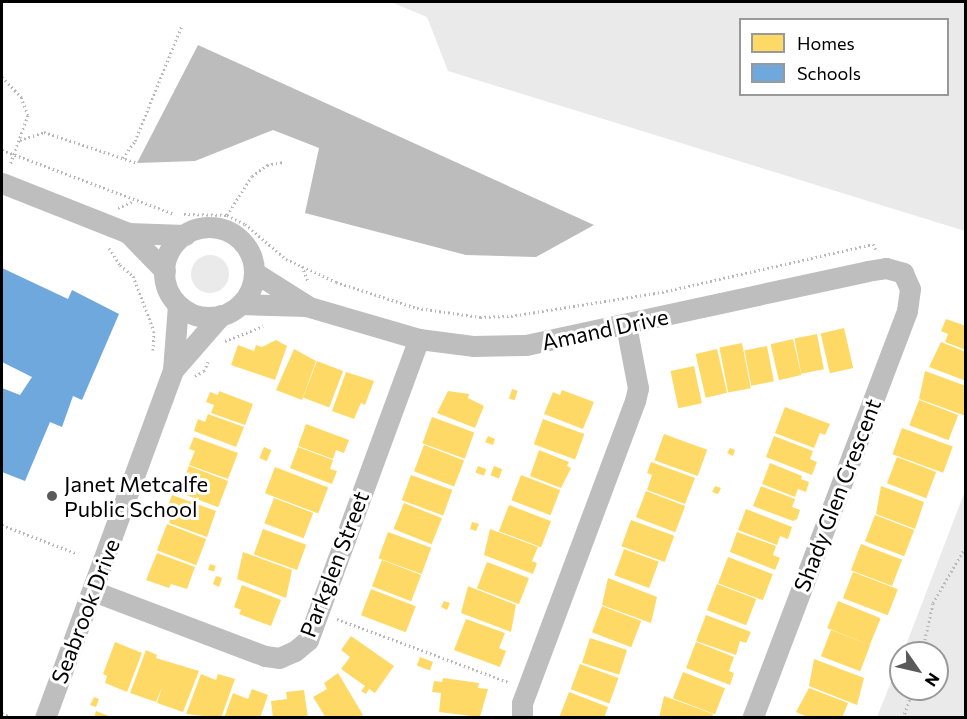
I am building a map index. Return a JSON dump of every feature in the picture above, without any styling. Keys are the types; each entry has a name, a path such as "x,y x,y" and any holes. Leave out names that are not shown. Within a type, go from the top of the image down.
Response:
{"street":[{"path":"2,183 128,233 185,235 207,228 230,233 248,249 254,272 252,284 241,304 221,315 198,316 178,305 166,286 165,271 170,252 185,235"},
{"path":"128,233 165,271"},
{"name":"Amand Drive","path":"241,304 306,306 419,339 473,346 526,345 867,271 886,268 903,273"},
{"name":"Amand Drive","path":"254,272 306,306"},
{"name":"Shady Glen Crescent","path":"752,717 907,311 910,289 903,273"},
{"name":"Seabrook Drive","path":"45,717 173,370 178,305"},
{"name":"Seabrook Drive","path":"173,370 221,315"},
{"path":"522,717 527,690 635,401 638,388 626,325"},
{"name":"Parkglen Street","path":"93,591 265,656 279,658 308,640 419,339"}],"path":[{"path":"123,159 135,141 182,25"},
{"path":"2,77 21,97 28,115 14,157 2,183"},
{"path":"20,140 44,132 137,163"},
{"path":"2,150 14,157 174,214 227,215 245,224 286,259 336,282 417,308 480,316 511,316 662,292 873,244 876,251"},
{"path":"227,215 252,176 267,165 284,162"},
{"path":"120,265 133,276 154,331 152,344"},
{"path":"221,343 272,322"},
{"path":"204,371 210,354"},
{"path":"2,525 78,554"},
{"path":"925,641 933,603 966,546"},
{"path":"319,612 527,690"},
{"path":"903,717 909,701"},
{"path":"2,713 14,717"}],"shaded area":[{"path":"391,2 965,2 965,231 448,71 427,17"},
{"path":"198,45 594,225 536,257 466,255 305,213 319,148 273,130 195,161 137,163"},
{"path":"210,255 223,261 229,274 223,287 210,293 197,287 191,274 197,261"},
{"path":"965,491 965,717 877,717 889,687 889,701 949,701 949,641 908,641"}],"building: Homes":[{"path":"946,319 966,326 966,350 945,342 948,334 941,331"},
{"path":"844,328 853,368 830,373 821,333"},
{"path":"817,334 824,369 801,374 794,338"},
{"path":"793,339 801,375 779,380 771,344"},
{"path":"276,340 287,346 275,380 231,365 238,345 254,351 256,345 262,347"},
{"path":"941,342 966,352 966,381 929,367"},
{"path":"742,343 751,388 728,393 719,347"},
{"path":"767,346 774,381 751,386 744,350"},
{"path":"294,349 316,361 302,400 276,390"},
{"path":"717,349 727,393 706,398 696,354"},
{"path":"317,361 343,371 329,407 303,397"},
{"path":"694,366 702,403 678,408 671,371"},
{"path":"925,371 966,386 966,416 919,399"},
{"path":"346,372 374,381 365,405 361,403 354,419 332,411"},
{"path":"512,389 518,391 515,400 509,399"},
{"path":"562,390 594,402 583,429 544,414 553,392 560,395"},
{"path":"219,391 253,404 245,425 211,413 214,405 206,402 210,392 218,395"},
{"path":"448,391 469,394 468,398 484,406 475,428 437,413"},
{"path":"919,400 958,415 949,440 909,425"},
{"path":"785,407 830,424 825,435 820,433 814,448 775,433"},
{"path":"208,414 244,427 236,447 194,431 198,419 205,422"},
{"path":"432,417 474,432 465,459 422,443"},
{"path":"543,419 584,434 575,459 534,444"},
{"path":"306,424 349,440 344,453 336,450 333,459 298,446"},
{"path":"902,428 953,446 943,473 892,454"},
{"path":"664,434 707,450 698,476 654,460"},
{"path":"488,436 495,439 493,445 485,442"},
{"path":"774,436 813,451 810,459 817,462 812,475 766,457"},
{"path":"194,437 238,453 228,479 189,465 195,451 189,449"},
{"path":"424,445 464,460 454,487 414,471"},
{"path":"264,447 271,450 267,461 259,458"},
{"path":"298,447 333,460 330,469 337,471 332,484 290,468"},
{"path":"730,448 735,450 733,456 727,453"},
{"path":"539,450 569,462 567,466 571,468 561,488 530,476"},
{"path":"897,457 936,472 926,498 887,483"},
{"path":"651,462 695,478 685,504 647,490 652,475 647,473"},
{"path":"770,463 802,476 801,479 809,482 806,492 798,489 795,497 762,484"},
{"path":"189,466 228,481 218,507 179,492"},
{"path":"478,466 486,469 484,476 475,473"},
{"path":"494,466 502,469 499,479 490,475"},
{"path":"275,467 328,487 318,514 265,493"},
{"path":"411,475 452,490 443,515 402,500"},
{"path":"521,475 560,490 551,515 511,500"},
{"path":"715,486 721,488 718,494 712,492"},
{"path":"761,486 795,499 792,507 800,510 797,519 793,521 753,506"},
{"path":"881,486 924,502 915,529 876,514"},
{"path":"646,491 685,506 675,532 636,517"},
{"path":"172,495 216,511 207,537 169,523 173,508 168,506"},
{"path":"274,498 313,513 304,538 264,523"},
{"path":"404,503 442,518 432,544 394,529"},
{"path":"509,505 551,521 541,547 499,531"},
{"path":"746,509 792,527 788,539 780,536 777,545 738,530"},
{"path":"875,515 914,530 904,556 865,541"},
{"path":"631,520 674,536 665,562 621,546"},
{"path":"472,522 479,524 476,531 470,529"},
{"path":"167,524 206,539 196,565 157,550"},
{"path":"263,529 306,545 297,570 254,554"},
{"path":"490,529 538,547 532,561 537,563 533,574 484,555"},
{"path":"388,532 431,548 422,574 378,558"},
{"path":"737,532 776,546 773,555 780,558 775,570 730,552"},
{"path":"861,544 902,560 892,586 851,570"},
{"path":"624,549 659,562 649,588 614,575"},
{"path":"243,552 292,570 286,598 237,579"},
{"path":"157,553 195,567 187,589 171,584 169,588 146,580"},
{"path":"728,557 773,574 763,600 718,583"},
{"path":"382,560 421,575 411,601 372,586"},
{"path":"487,562 529,578 519,604 477,588"},
{"path":"210,564 216,566 214,572 208,570"},
{"path":"853,572 898,589 888,615 843,598"},
{"path":"216,576 222,578 219,587 213,584"},
{"path":"608,578 657,597 651,623 602,605"},
{"path":"717,584 756,599 746,625 707,610"},
{"path":"242,585 281,600 271,626 239,614 241,610 234,607"},
{"path":"468,586 516,605 511,632 461,613"},
{"path":"371,589 416,606 406,632 361,615"},
{"path":"444,601 450,603 447,610 441,607"},
{"path":"838,601 881,618 870,645 827,628"},
{"path":"602,606 641,621 631,647 592,632"},
{"path":"706,615 751,632 746,643 740,641 736,655 696,641"},
{"path":"466,619 505,633 499,648 506,651 500,667 454,650"},
{"path":"831,630 870,645 860,671 821,656"},
{"path":"351,636 394,666 375,693 369,689 366,694 361,691 365,686 341,669 350,657 341,650"},
{"path":"590,638 627,650 619,675 582,663"},
{"path":"115,642 142,653 127,692 105,683 107,676 103,674"},
{"path":"696,642 734,657 729,671 734,673 730,685 686,668"},
{"path":"146,650 157,655 156,658 199,671 183,712 157,703 162,687 156,702 130,693"},
{"path":"420,657 433,662 430,670 417,665"},
{"path":"814,659 864,678 857,705 809,686"},
{"path":"580,664 619,678 609,703 571,689"},
{"path":"683,672 725,688 715,714 673,698"},
{"path":"338,673 363,715 359,718 326,718 313,697 327,689 324,683"},
{"path":"201,674 216,680 218,674 235,679 221,718 186,714"},
{"path":"443,678 479,683 478,688 488,689 480,717 439,712 441,693 432,692 434,681 442,682"},
{"path":"809,688 848,703 842,718 810,718 796,712"},
{"path":"252,689 268,695 260,718 224,718 233,693 248,699"},
{"path":"304,690 308,718 273,718 271,701 287,699 286,692"},
{"path":"569,692 608,707 604,718 559,718"},
{"path":"664,696 713,714 712,718 659,718"},
{"path":"94,697 99,699 96,707 90,705"},
{"path":"96,711 111,717 111,718 94,718"}],"building: Schools":[{"path":"2,268 68,299 72,290 119,314 82,400 73,396 62,427 50,422 25,481 2,472 2,388 20,395 32,377 2,362"}],"place":[{"name":"Janet Metcalfe Public School","path":"52,496"}]}
